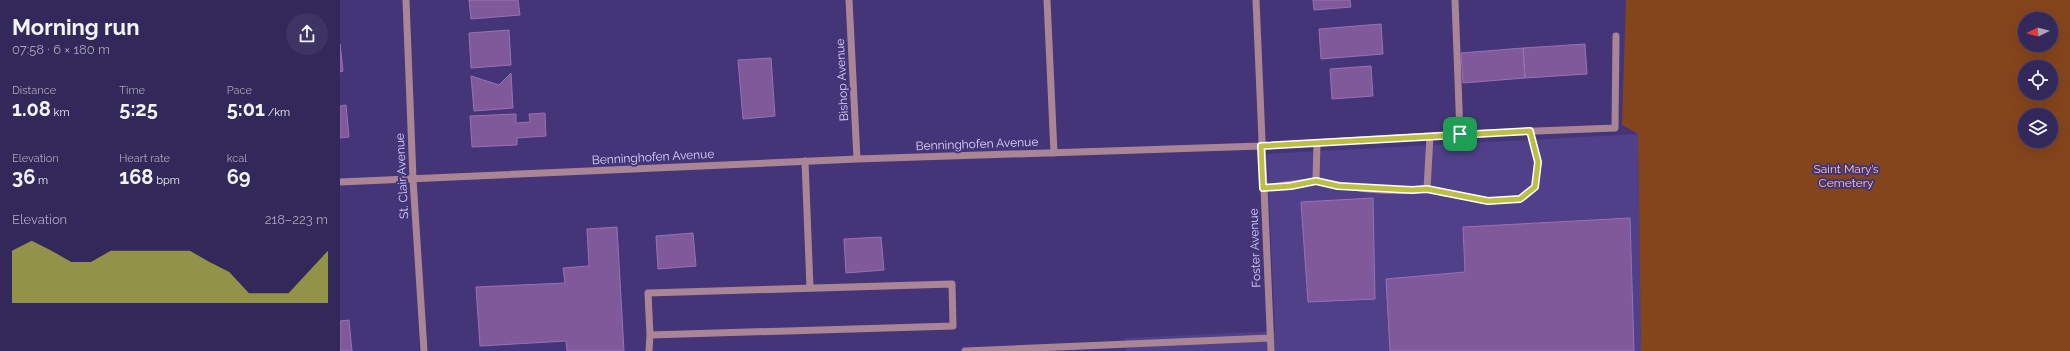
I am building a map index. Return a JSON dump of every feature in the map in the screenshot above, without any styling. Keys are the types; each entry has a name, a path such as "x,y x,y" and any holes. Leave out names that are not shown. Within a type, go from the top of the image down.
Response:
{"street":[{"name":"St. Clair Avenue","path":"406,0 413,179 424,351"},
{"name":"Bishop Avenue","path":"849,0 857,159"},
{"path":"1047,0 1054,153"},
{"name":"Foster Avenue","path":"1256,0 1261,146 1271,351"},
{"path":"1455,0 1460,134"},
{"name":"Benninghofen Avenue","path":"340,182 805,161 1261,146 1460,134 1615,128 1616,36"},
{"path":"1263,188 1291,186 1316,181 1338,186 1412,190 1427,189 1488,201 1520,199 1535,187 1538,162 1530,131"},
{"path":"1427,189 1430,136"},
{"path":"1316,181 1317,143"},
{"path":"805,161 810,288"},
{"path":"649,351 650,335 648,293 952,284 954,326 650,335"},
{"path":"965,351 1069,349 1270,338"}],"shaded area":[{"path":"1638,134 1641,351 1126,351 1125,338 1275,331 1267,154"}],"green space":[{"name":"Saint Mary’s Cemetery","path":"1626,0 2070,0 2070,351 1641,351 1638,134 1622,125"}],"building":[{"path":"469,0 518,0 520,15 471,19"},
{"path":"1313,0 1350,0 1351,7 1314,10"},
{"path":"1381,24 1383,54 1321,59 1319,29"},
{"path":"509,30 511,65 471,68 469,33"},
{"path":"340,44 343,71 340,72"},
{"path":"1585,44 1587,74 1525,78 1523,48"},
{"path":"1523,48 1525,78 1463,83 1461,53"},
{"path":"771,58 775,116 743,119 738,60"},
{"path":"1371,66 1373,96 1332,99 1330,69"},
{"path":"511,73 513,108 474,111 471,76 499,85"},
{"path":"346,105 349,137 340,138 340,106"},
{"path":"545,113 546,136 517,138 517,145 472,147 470,116 516,114 516,123 530,122 529,114"},
{"path":"1373,198 1375,299 1308,302 1301,202"},
{"path":"1630,218 1634,351 1390,351 1386,279 1465,272 1463,227"},
{"path":"617,227 624,351 567,351 566,341 480,346 476,287 565,283 563,268 589,266 587,229"},
{"path":"693,233 696,266 658,269 656,236"},
{"path":"881,237 884,270 846,273 844,239"},
{"path":"349,320 352,351 340,351 340,321"}],"route":[{"path":"1530,131 1538,162 1535,187 1520,199 1488,201 1427,189 1412,190 1338,186 1316,181 1291,186 1263,188 1261,146 1460,134 1530,131"}]}
